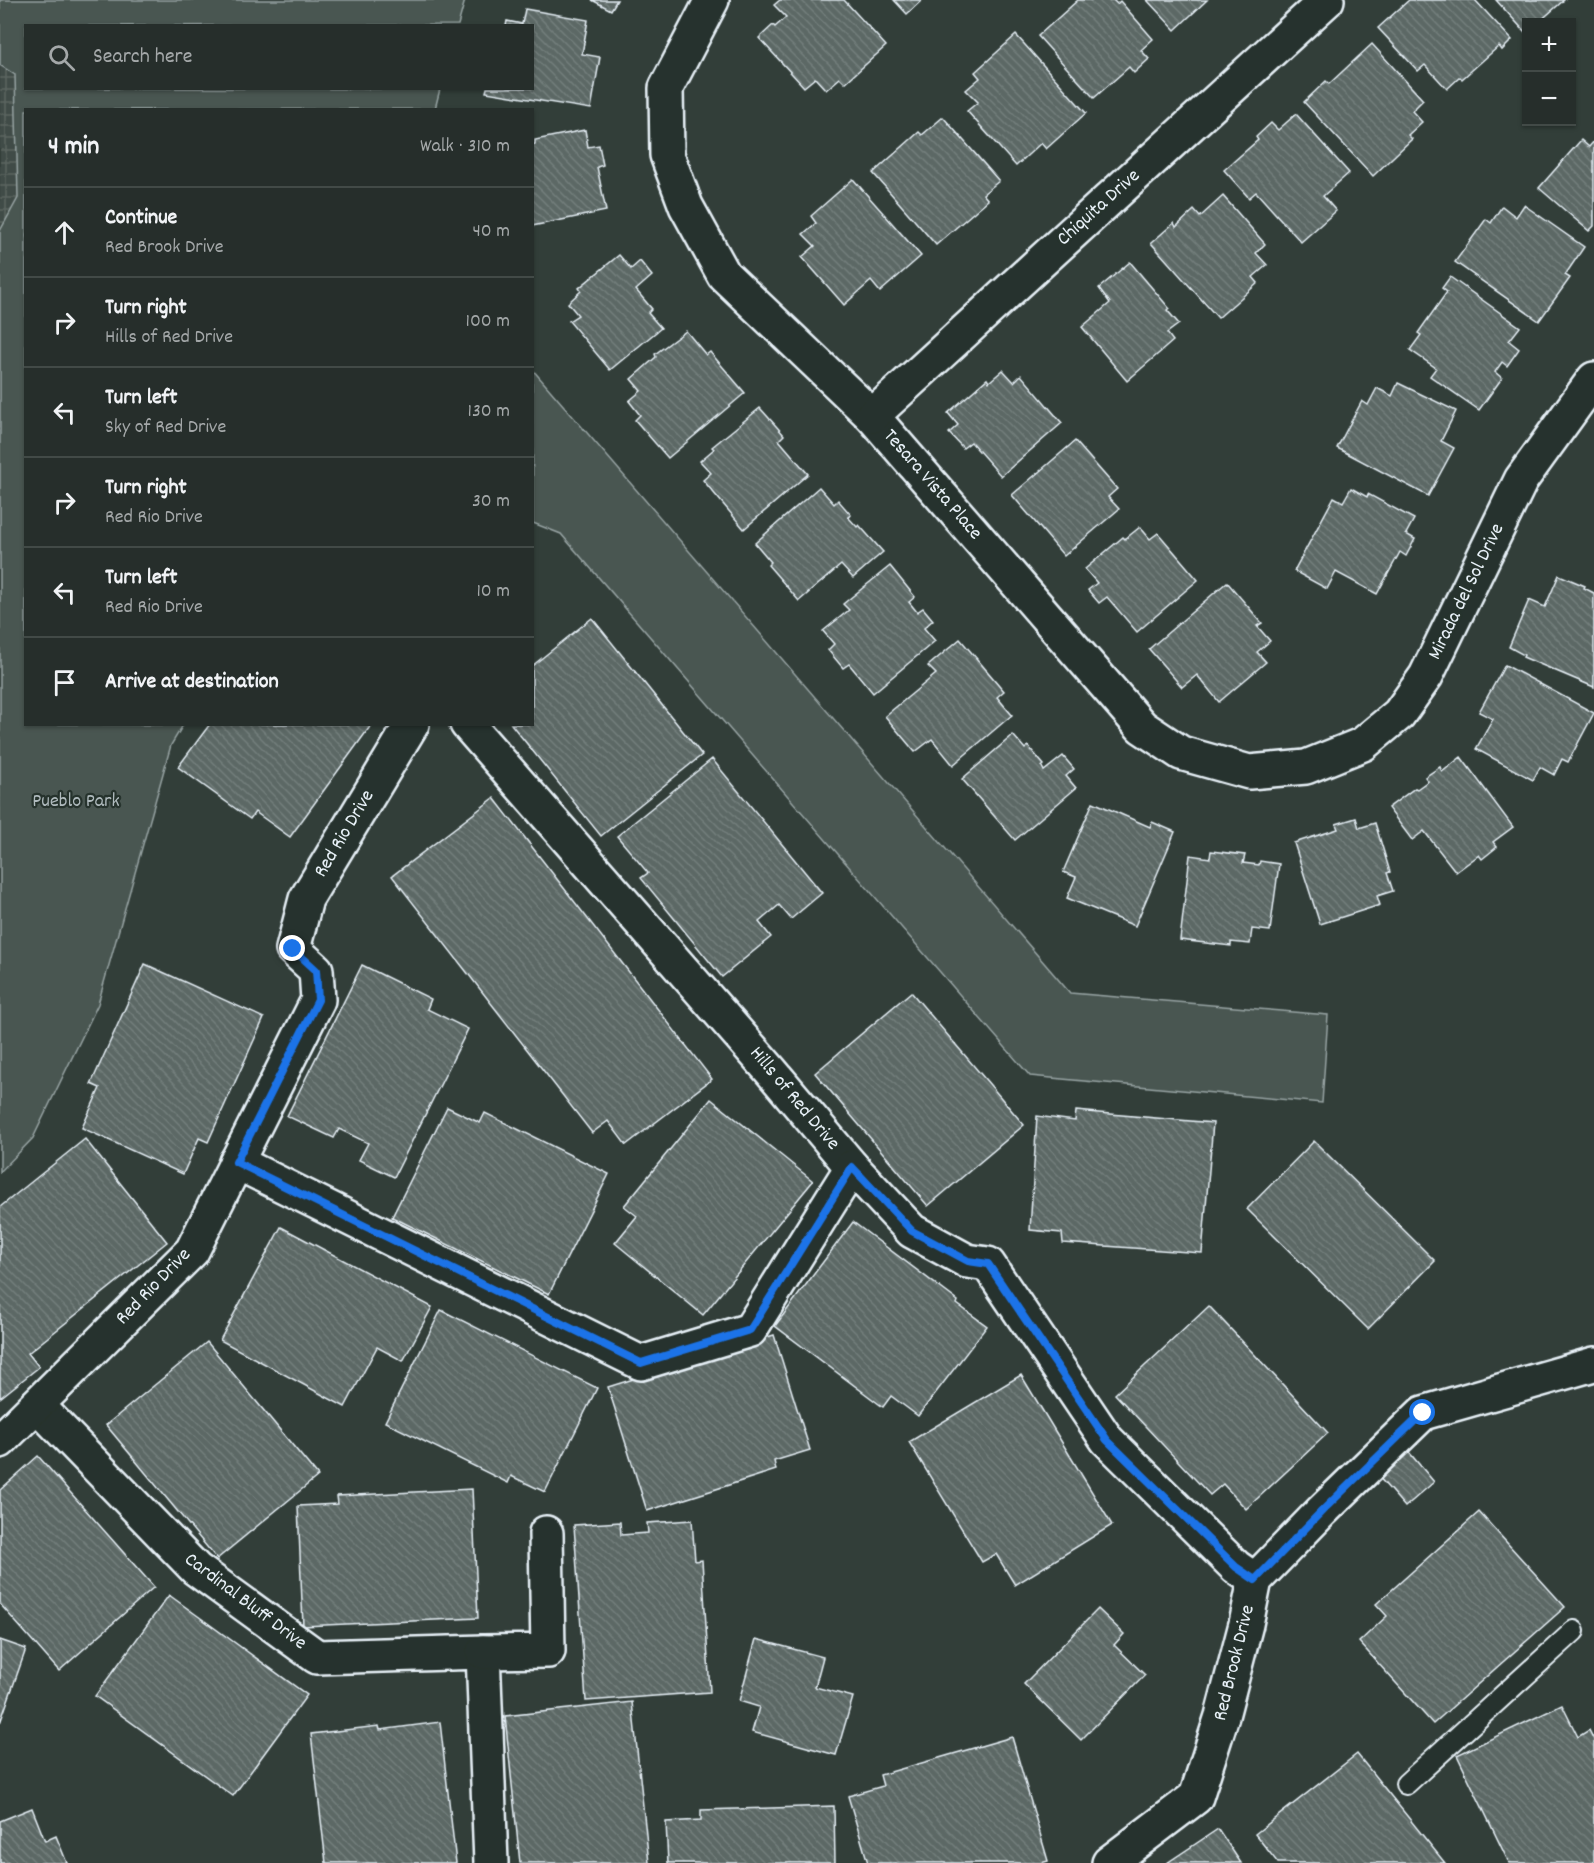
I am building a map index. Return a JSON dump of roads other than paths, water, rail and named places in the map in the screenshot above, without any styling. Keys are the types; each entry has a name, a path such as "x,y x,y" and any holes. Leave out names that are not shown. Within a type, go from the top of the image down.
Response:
{"street":[{"name":"Tesara Vista Place","path":"712,0 666,88 667,155 686,206 724,275 872,416 1142,727 1181,753 1249,772 1306,767"},
{"name":"Chiquita Drive","path":"872,416 1327,0"},
{"name":"Mirada del Sol Drive","path":"1306,767 1363,744 1399,714 1426,676 1521,480 1594,380"},
{"name":"Red Rio Drive","path":"0,1441 192,1251 318,1000 316,970 293,949 306,899 411,726"},
{"name":"Hills of Red Drive","path":"469,726 771,1071 852,1167 912,1231 968,1261 988,1264 1107,1440 1236,1567 1255,1580"},
{"path":"236,1162 641,1363 750,1330 852,1167"},
{"name":"Red Brook Drive","path":"1109,1863 1196,1797 1222,1716 1255,1580 1323,1510 1423,1413 1594,1365"},
{"name":"Cardinal Bluff Drive","path":"37,1405 196,1569 316,1657 548,1650 546,1533"},
{"path":"483,1652 491,1863"}],"lane":[{"path":"1406,1784 1574,1631"}],"park label":[{"name":"Pueblo Park","path":"76,802"}]}
